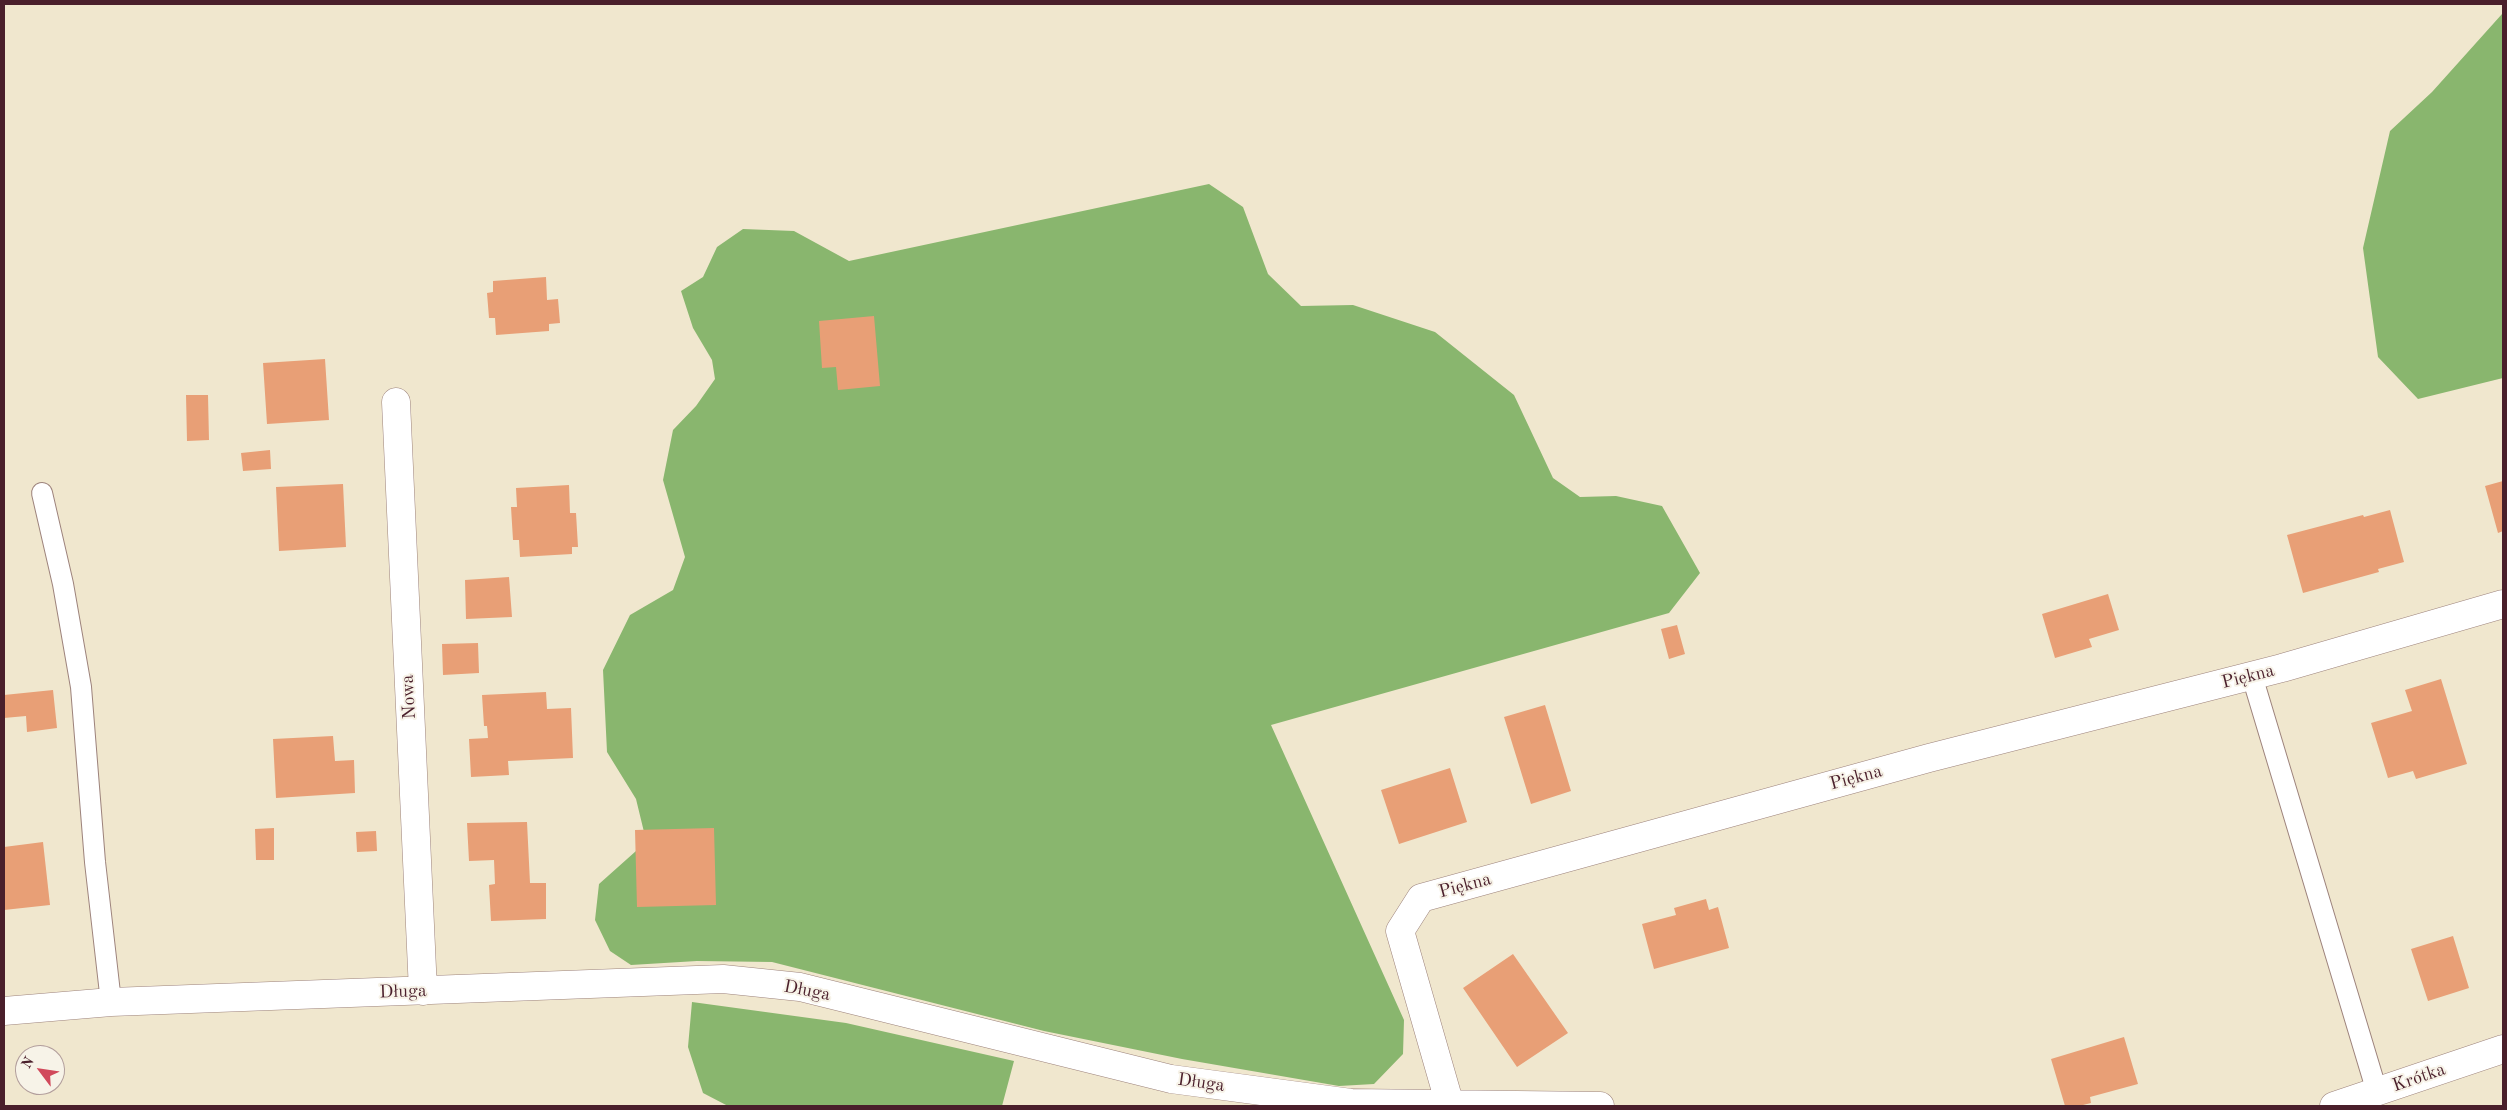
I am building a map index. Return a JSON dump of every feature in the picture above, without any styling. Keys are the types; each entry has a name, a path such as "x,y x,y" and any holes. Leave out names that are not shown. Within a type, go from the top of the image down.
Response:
{"street":[{"name":"Nowa","path":"396,402 423,992"},
{"name":"Piękna","path":"1450,1105 1400,930 1421,898 1929,758 2252,676 2503,604"},
{"name":"Długa","path":"4,1011 111,1002 423,992 723,979 800,988 1171,1079 1309,1102 1600,1106"},
{"name":"Krótka","path":"2334,1106 2503,1049"}],"lane":[{"path":"42,493 63,584 81,687 95,862 111,1002"},
{"path":"2252,676 2377,1092"}],"green space":[{"path":"2502,14 2503,378 2418,399 2378,357 2363,248 2390,131 2432,92"},
{"path":"1209,184 1243,207 1268,274 1301,306 1353,305 1435,332 1514,395 1553,478 1580,497 1616,496 1662,506 1700,573 1669,613 1271,725 1404,1020 1403,1054 1374,1084 1339,1086 1182,1059 1044,1031 772,962 697,961 631,965 610,951 595,920 599,884 636,851 644,832 636,799 607,752 603,670 630,615 673,590 685,557 663,480 673,430 696,406 715,379 712,360 693,328 681,291 703,277 717,247 743,229 794,231 849,261"},
{"path":"692,1002 846,1023 1014,1061 1002,1106 728,1106 703,1093 688,1047"}],"building":[{"path":"546,277 547,300 558,299 560,323 549,324 549,331 496,335 495,318 489,318 487,293 493,292 493,281"},
{"path":"874,316 880,386 838,390 836,367 822,368 819,321"},
{"path":"325,359 329,420 267,424 263,363"},
{"path":"186,395 208,395 209,440 187,441"},
{"path":"270,450 271,469 243,471 241,453"},
{"path":"2503,481 2503,531 2498,533 2485,486"},
{"path":"343,484 346,547 279,551 276,487"},
{"path":"569,485 570,513 576,513 578,547 572,547 572,554 520,557 519,540 513,540 511,507 517,507 516,488"},
{"path":"2390,510 2404,562 2378,569 2379,572 2303,593 2287,535 2363,515 2364,517"},
{"path":"509,577 512,617 466,619 465,580"},
{"path":"2108,594 2119,630 2089,639 2092,647 2055,658 2042,614"},
{"path":"1677,625 1685,654 1669,659 1661,629"},
{"path":"478,643 479,673 443,675 442,644"},
{"path":"2441,679 2467,764 2416,779 2413,771 2388,778 2371,723 2412,711 2405,690"},
{"path":"53,690 57,728 27,732 26,716 4,718 4,695"},
{"path":"546,692 547,709 571,708 573,758 508,761 509,775 471,777 469,739 488,738 487,726 484,726 482,695"},
{"path":"1545,705 1571,791 1531,804 1504,717"},
{"path":"333,736 335,761 354,760 355,793 276,798 273,739"},
{"path":"1450,768 1467,822 1399,844 1381,790"},
{"path":"527,822 530,883 546,883 546,919 491,921 489,885 495,884 494,860 469,861 467,823"},
{"path":"274,828 274,860 256,860 255,829"},
{"path":"714,828 716,905 637,907 635,830"},
{"path":"376,831 377,851 357,852 356,832"},
{"path":"43,842 50,905 4,910 4,847"},
{"path":"1706,899 1709,910 1718,907 1729,948 1654,969 1642,924 1676,915 1674,908"},
{"path":"2453,936 2469,988 2428,1001 2411,949"},
{"path":"1513,954 1568,1033 1517,1067 1463,988"},
{"path":"2124,1037 2138,1084 2090,1097 2091,1103 2079,1106 2065,1106 2051,1059"}]}
